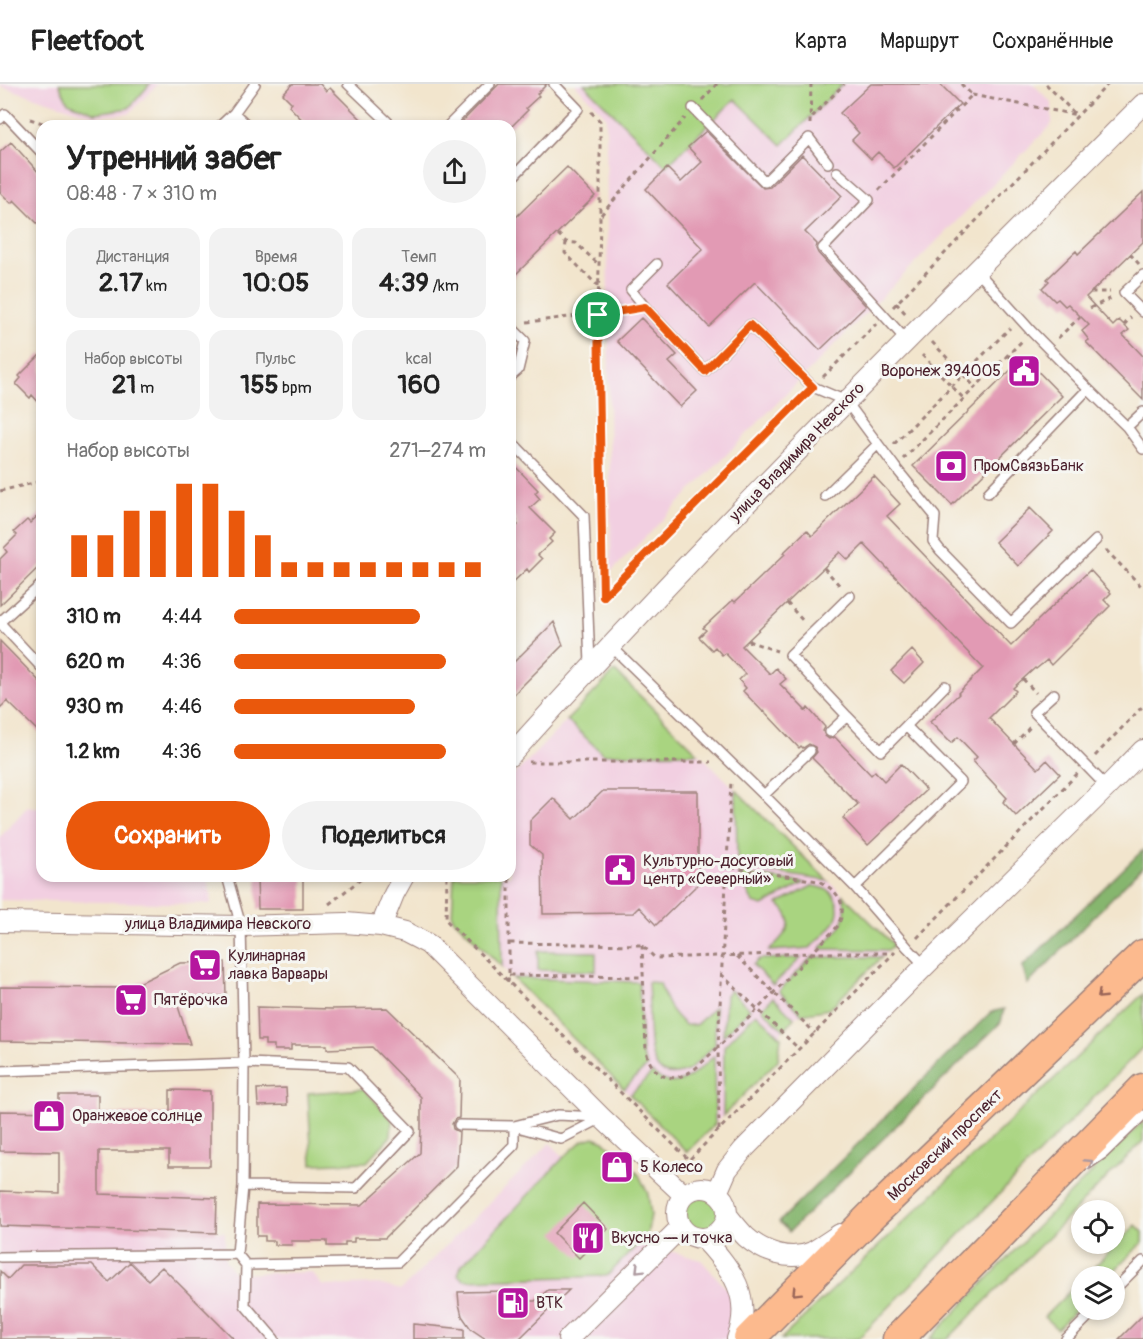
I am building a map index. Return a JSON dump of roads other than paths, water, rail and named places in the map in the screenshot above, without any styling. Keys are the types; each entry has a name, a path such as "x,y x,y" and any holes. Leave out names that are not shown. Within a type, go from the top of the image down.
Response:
{"main road":[{"name":"Московский проспект","path":"749,1339 873,1214 1143,955"},
{"path":"898,1339 1143,1089"}],"street":[{"name":"улица Владимира Невского","path":"518,759 590,667 846,401 1143,104"},
{"path":"717,1193 727,1170 743,1150 1143,750"},
{"path":"381,926 401,882"},
{"name":"улица Владимира Невского","path":"0,922 241,926 346,923 381,926 405,932 428,944 602,1118 684,1195"},
{"path":"703,1188 717,1193 723,1199 727,1215 722,1229 717,1234 704,1239 692,1237 680,1228 676,1214 684,1195 703,1188"},
{"path":"727,1215 744,1236 755,1244 778,1254 791,1256 810,1252 873,1214"},
{"path":"568,1339 680,1228"},
{"path":"704,1239 728,1267 742,1297 742,1325 737,1339"}],"lane":[{"path":"226,120 255,84"},
{"path":"348,84 386,120"},
{"path":"454,120 490,84"},
{"path":"516,174 578,109 554,84"},
{"path":"693,108 765,182 809,138 828,163"},
{"path":"234,113 242,120"},
{"path":"0,119 5,114 36,147"},
{"path":"837,172 869,200 823,248 884,316 913,335"},
{"path":"657,264 631,290 705,371 750,325 813,387 846,401 935,516 933,541 1011,622 1096,540"},
{"path":"977,271 1032,332 1127,427 1143,449"},
{"path":"1143,275 1124,293 1143,312"},
{"path":"516,332 525,341 516,372"},
{"path":"988,492 1088,389"},
{"path":"1127,427 1143,412"},
{"path":"825,496 878,444"},
{"path":"516,446 585,516 590,667"},
{"path":"36,590 0,623 36,662"},
{"path":"850,596 790,655 881,752 945,687"},
{"path":"611,646 855,887 904,948 925,966"},
{"path":"1054,694 1034,712 1107,787"},
{"path":"830,732 847,716"},
{"path":"855,887 961,783 906,726"},
{"path":"764,795 810,751"},
{"path":"229,882 241,926 244,1063 243,1186 237,1254 246,1265 245,1305 274,1339"},
{"path":"0,1071 244,1063 348,1067 410,1131"},
{"path":"514,1126 558,1115 602,1118"},
{"path":"956,1294 1038,1196 1104,1153 1143,1115"},
{"path":"459,1125 514,1126 561,1139 602,1118"},
{"path":"246,1265 398,1262 514,1145 514,1126"},
{"path":"243,1186 356,1188 410,1131 421,1127"},
{"path":"0,1257 237,1254"},
{"path":"1125,1279 1143,1261"},
{"path":"1066,1339 1085,1320"}],"place":[{"name":"Воронеж 394005","path":"1024,371"},
{"name":"ПромСвязьБанк","path":"951,466"},
{"name":"Культурно-досуговый центр «Северный»","path":"620,870"},
{"name":"Кулинарная лавка Варвары","path":"205,965"},
{"name":"Пятёрочка","path":"131,1000"},
{"name":"Оранжевое солнце","path":"49,1116"},
{"name":"5 Колесо","path":"617,1167"},
{"name":"Вкусно — и точка","path":"588,1238"},
{"name":"ВТК","path":"513,1303"}]}
